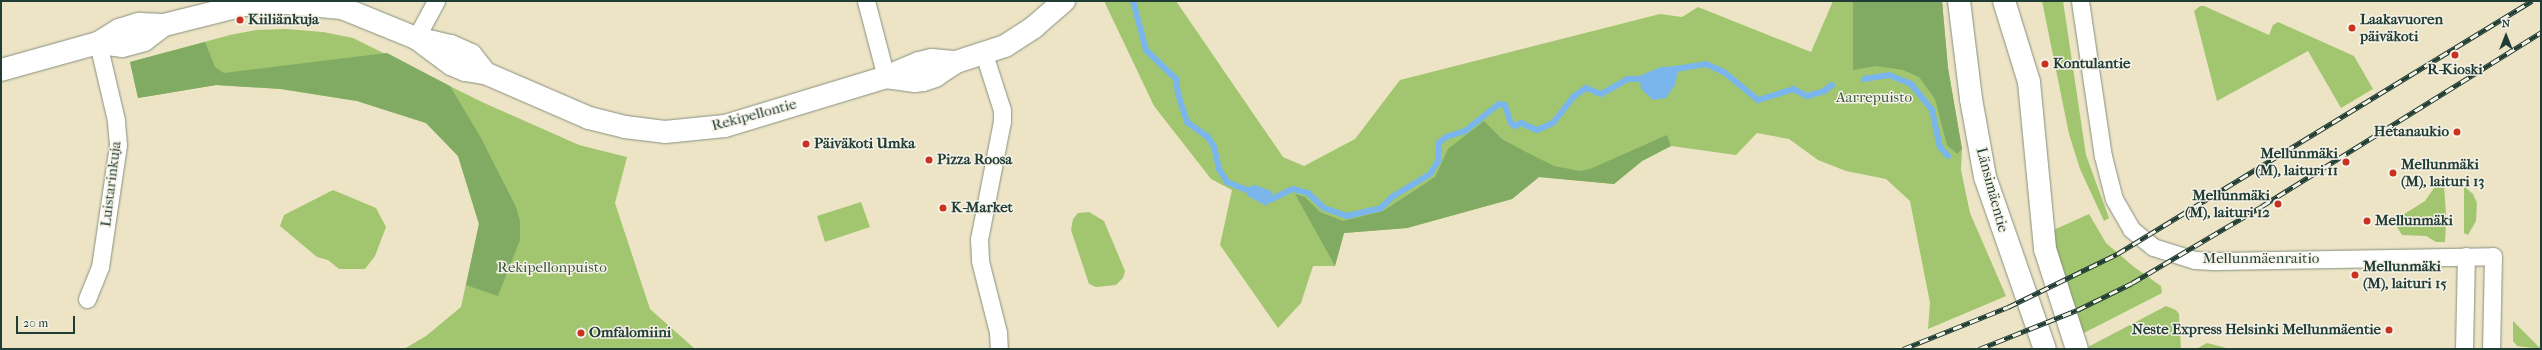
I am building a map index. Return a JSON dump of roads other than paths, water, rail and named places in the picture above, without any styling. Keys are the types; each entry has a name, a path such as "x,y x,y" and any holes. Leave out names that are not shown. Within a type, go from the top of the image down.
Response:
{"street":[{"path":"416,38 436,1"},
{"path":"866,1 886,77"},
{"name":"Rekipellontie","path":"1,70 98,43 119,30 140,24 164,26 244,6 275,2 306,3 342,8 416,38 451,46 471,55 485,73 589,118 625,127 665,132 725,126 886,77 919,63 932,60 956,62 984,54 1005,46 1034,27 1064,1"},
{"name":"Länsimäentie","path":"1959,1 1971,99 1985,177 2045,349"},
{"path":"2004,1 2029,82 2045,250 2077,349"},
{"name":"Mellunmäenraitio","path":"2080,1 2102,156 2114,199 2131,229 2153,248 2195,260 2218,261 2493,256 2490,349"},
{"name":"Luistarinkuja","path":"87,299 100,266 118,145 116,120 98,43"},
{"path":"984,54 997,90 1002,116 979,239 980,261 998,332 999,349"},
{"path":"2464,349 2466,256"}],"water":[{"path":"1679,66 1675,85 1666,98 1653,100 1641,89 1639,76 1661,67"},
{"path":"1255,185 1273,192 1266,206 1248,196 1245,188"}],"waterway":[{"path":"1133,1 1146,50 1176,79 1178,94 1187,122 1208,137 1214,147 1219,169 1227,182 1252,192"},
{"path":"1675,69 1706,64 1724,72 1758,100 1793,89 1807,96 1824,91 1832,85"},
{"path":"1864,79 1889,75 1911,84 1932,110 1940,147 1948,156"},
{"path":"1264,198 1270,200 1293,189 1308,193 1324,208 1347,216 1381,208 1392,197 1430,174 1438,161 1439,143 1446,137 1465,131 1499,104 1505,105 1511,123 1515,126 1521,123 1537,130 1553,123 1573,97 1586,88 1601,94 1628,79 1645,79"}],"railway":[{"path":"1903,349 2008,307 2117,254 2532,1"},
{"path":"1979,349 2077,310 2132,283 2262,206 2541,32"}],"place":[{"name":"Kiiliänkuja","path":"240,20"},
{"name":"Laakavuoren päiväkoti","path":"2352,28"},
{"name":"R-Kioski","path":"2455,55"},
{"name":"Kontulantie","path":"2045,64"},
{"name":"Hetanaukio","path":"2457,132"},
{"name":"Päiväkoti Umka","path":"806,144"},
{"name":"Pizza Roosa","path":"929,160"},
{"name":"Mellunmäki (M), laituri 11","path":"2346,162"},
{"name":"Mellunmäki (M), laituri 13","path":"2393,173"},
{"name":"Mellunmäki (M), laituri 12","path":"2278,204"},
{"name":"K-Market","path":"943,208"},
{"name":"Mellunmäki","path":"2367,221"},
{"name":"Mellunmäki (M), laituri 15","path":"2355,275"},
{"name":"Neste Express Helsinki Mellunmäentie","path":"2389,330"},
{"name":"Omfalomiini","path":"581,333"}],"park label":[{"name":"Aarrepuisto","path":"1874,98"},
{"name":"Rekipellonpuisto","path":"552,268"}]}
